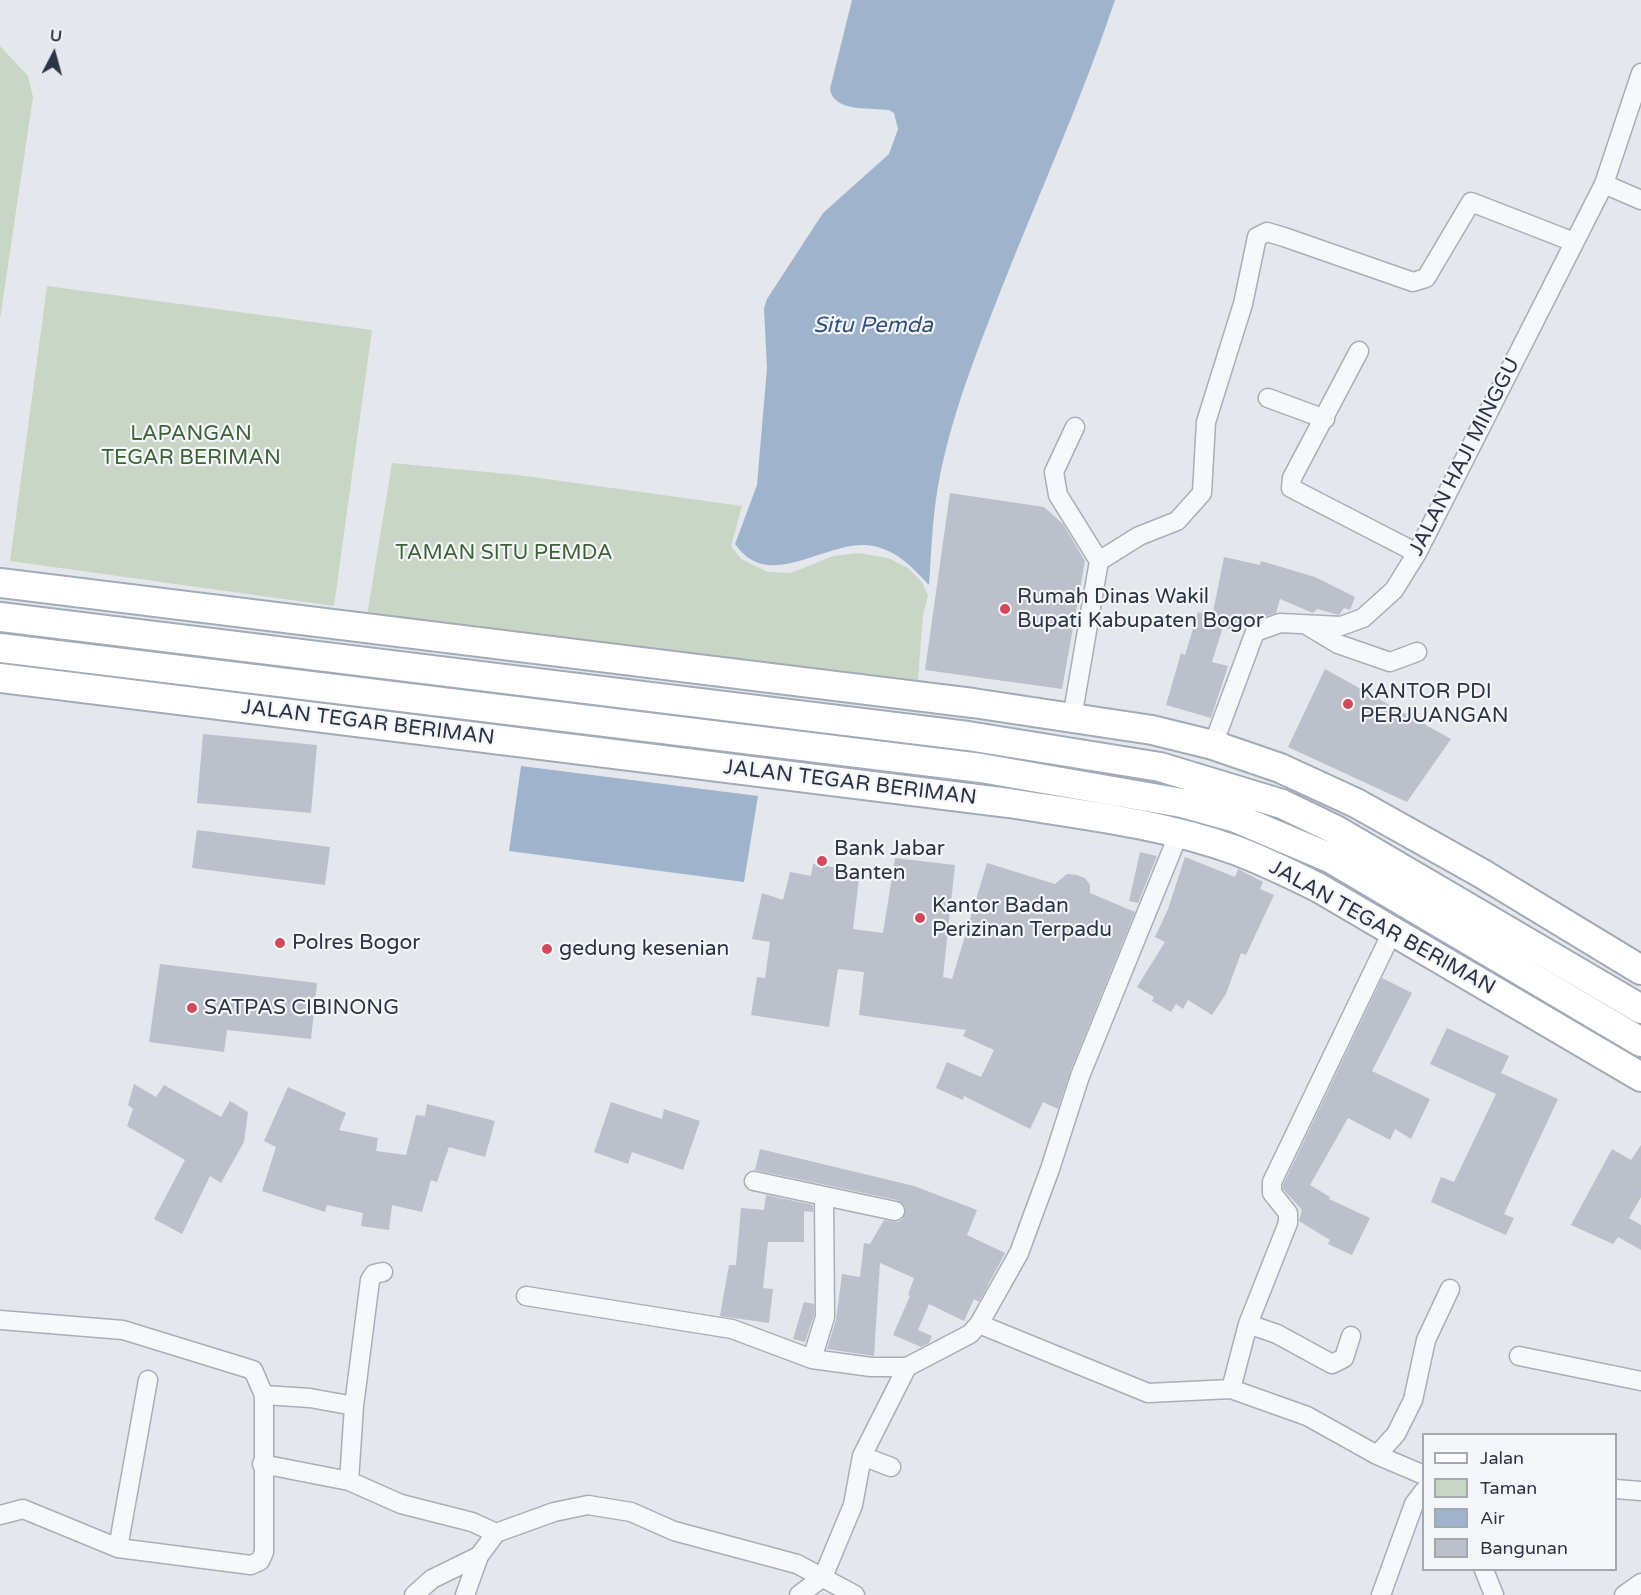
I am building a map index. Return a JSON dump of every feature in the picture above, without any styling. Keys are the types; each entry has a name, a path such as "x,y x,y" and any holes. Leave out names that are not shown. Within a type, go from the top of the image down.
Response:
{"main road":[{"path":"0,583 973,703 1152,730 1213,745 1280,768 1356,803 1481,873 1641,970"},
{"path":"0,617 968,736 1160,767 1282,804 1380,853 1641,1009"},
{"name":"JALAN TEGAR BERIMAN","path":"0,648 981,768 1171,801 1236,819 1330,858 1641,1042"},
{"name":"JALAN TEGAR BERIMAN","path":"0,678 1009,803 1120,820 1179,833 1234,849 1277,867 1393,930 1641,1077"},
{"path":"675,731 678,701"},
{"path":"968,736 973,703"},
{"path":"501,740 504,710"}],"street":[{"name":"JALAN HAJI MINGGU","path":"1213,745 1255,632 1280,623 1341,626 1363,618 1394,591 1417,552 1604,184 1641,73"},
{"path":"1604,184 1641,200"},
{"path":"1098,561 1138,537 1177,521 1202,493 1206,422 1243,304 1257,237 1267,232 1413,282 1426,278 1471,202 1574,242"},
{"path":"1359,351 1292,478 1291,488 1417,552"},
{"path":"1268,398 1325,419"},
{"path":"1072,718 1098,561 1058,495 1054,472 1075,427"},
{"path":"1306,625 1338,644 1390,662 1417,652"},
{"path":"526,1296 732,1329 812,1359 871,1367 907,1367 970,1334 979,1324 1019,1253 1050,1169 1080,1076 1179,833"},
{"path":"1231,1389 1248,1324 1288,1223 1288,1213 1272,1193 1272,1182 1393,930"},
{"path":"754,1181 895,1211"},
{"path":"812,1359 825,1317 824,1196"},
{"path":"349,1481 354,1406 370,1280 374,1274 383,1272"},
{"path":"1377,1455 1396,1434 1413,1400 1426,1340 1450,1289"},
{"path":"0,1320 123,1330 253,1370 264,1395 262,1464 264,1552 257,1564 251,1565 118,1548 23,1509 0,1515"},
{"path":"979,1324 1148,1393 1231,1389 1307,1416 1377,1455 1422,1474"},
{"path":"1248,1324 1277,1334 1332,1364 1344,1358 1352,1336"},
{"path":"1519,1356 1641,1381"},
{"path":"799,1595 823,1577 853,1505 862,1456 907,1367"},
{"path":"118,1548 148,1380"},
{"path":"264,1395 310,1398 354,1406"},
{"path":"862,1456 891,1467"},
{"path":"262,1464 349,1481 401,1504 472,1522 496,1533"},
{"path":"1617,1489 1640,1488"},
{"path":"1381,1595 1414,1504 1422,1494"},
{"path":"465,1595 479,1556 496,1533 554,1512 588,1505 631,1512 674,1532 797,1563 855,1595"},
{"path":"414,1595 432,1579 479,1556"},
{"path":"1485,1571 1494,1595"},
{"path":"1624,1595 1641,1583"}],"green space":[{"path":"0,46 28,76 33,97 0,319"},
{"name":"LAPANGAN TEGAR BERIMAN","path":"47,286 372,330 334,606 10,561"},
{"name":"TAMAN SITU PEMDA","path":"392,463 518,475 742,506 731,546 741,559 768,572 791,573 833,556 859,553 888,558 908,568 922,582 928,596 923,614 918,680 367,616"}],"water":[{"name":"Situ Pemda","path":"852,0 1115,0 1088,76 978,349 953,423 936,499 929,585 897,556 873,546 856,545 782,565 765,565 749,558 735,544 757,485 767,368 764,308 767,299 823,213 889,154 898,129 894,113 889,110 863,109 845,105 838,102 830,89"},
{"path":"521,766 758,796 744,882 509,851"}],"building":[{"name":"Rumah Dinas Wakil Bupati Kabupaten Bogor","path":"950,493 1044,507 1063,524 1085,561 1062,689 925,670"},
{"path":"1224,557 1260,565 1261,561 1315,577 1355,597 1350,610 1344,608 1339,615 1317,609 1313,613 1280,599 1276,613 1260,618 1247,614 1244,624 1240,623 1237,632 1223,627 1212,662 1228,666 1211,718 1166,705 1181,653 1185,655 1198,612 1212,617"},
{"name":"KANTOR PDI PERJUANGAN","path":"1325,669 1451,739 1407,802 1288,747"},
{"path":"203,734 317,745 311,813 197,803"},
{"path":"197,830 330,847 325,885 192,868"},
{"path":"1140,852 1157,856 1138,903 1129,901"},
{"path":"1185,857 1235,877 1238,869 1263,882 1260,889 1274,895 1246,955 1241,953 1226,994 1212,1015 1188,1000 1183,1009 1176,1004 1171,1012 1152,1001 1154,997 1137,987 1165,942 1155,937 1168,909"},
{"path":"895,858 955,865 943,977 952,979 987,863 1055,884 1067,874 1077,875 1085,878 1090,885 1090,893 1135,912 1070,1072 1058,1109 1043,1102 1030,1129 964,1096 963,1100 936,1088 947,1062 981,1077 994,1050 963,1036 966,1030 859,1015 864,972 838,969 829,1027 751,1015 757,977 765,978 770,942 752,939 762,893 783,900 790,872 811,876 813,864 852,870 859,879 853,929 883,933"},
{"path":"160,964 317,983 311,1039 227,1030 224,1052 149,1042"},
{"path":"1382,978 1412,993 1372,1071 1430,1099 1411,1139 1395,1129 1390,1140 1348,1118 1310,1185 1330,1197 1329,1199 1370,1218 1352,1255 1328,1244 1330,1240 1299,1221 1302,1210 1283,1189 1283,1185"},
{"path":"1447,1028 1509,1056 1501,1073 1558,1099 1504,1214 1514,1218 1506,1235 1431,1202 1441,1177 1454,1182 1496,1094 1430,1064"},
{"path":"134,1084 156,1097 164,1085 221,1117 230,1101 248,1112 244,1142 221,1183 210,1176 182,1234 154,1219 185,1160 127,1126 133,1109 128,1105"},
{"path":"288,1087 346,1113 339,1130 378,1138 376,1151 406,1155 416,1115 425,1116 427,1104 495,1121 485,1157 449,1147 437,1182 431,1180 422,1212 392,1205 389,1230 361,1226 363,1213 327,1205 325,1212 262,1191 276,1147 264,1141"},
{"path":"611,1102 662,1119 664,1109 700,1121 683,1170 632,1152 628,1164 594,1152"},
{"path":"1641,1145 1641,1197 1629,1218 1641,1225 1641,1250 1618,1237 1613,1244 1571,1225 1612,1149 1631,1160"},
{"path":"760,1149 914,1186 977,1210 967,1235 1005,1253 979,1302 974,1299 964,1321 929,1304 918,1330 932,1336 929,1343 921,1347 893,1335 910,1296 908,1295 914,1278 880,1263 874,1356 827,1349 836,1320 842,1274 860,1277 864,1243 870,1244 884,1220 898,1222 903,1219 905,1207 897,1200 755,1170"},
{"path":"766,1195 813,1205 813,1212 804,1211 804,1242 768,1242 763,1288 773,1289 769,1323 720,1316 729,1265 736,1265 741,1208 764,1210"},
{"path":"804,1302 814,1304 814,1315 805,1342 793,1339"}],"place":[{"name":"Rumah Dinas Wakil Bupati Kabupaten Bogor","path":"1005,609"},
{"name":"KANTOR PDI PERJUANGAN","path":"1348,704"},
{"name":"Bank Jabar Banten","path":"822,861"},
{"name":"Kantor Badan Perizinan Terpadu","path":"920,918"},
{"name":"Polres Bogor","path":"280,943"},
{"name":"gedung kesenian","path":"547,949"},
{"name":"SATPAS CIBINONG","path":"192,1008"}]}
